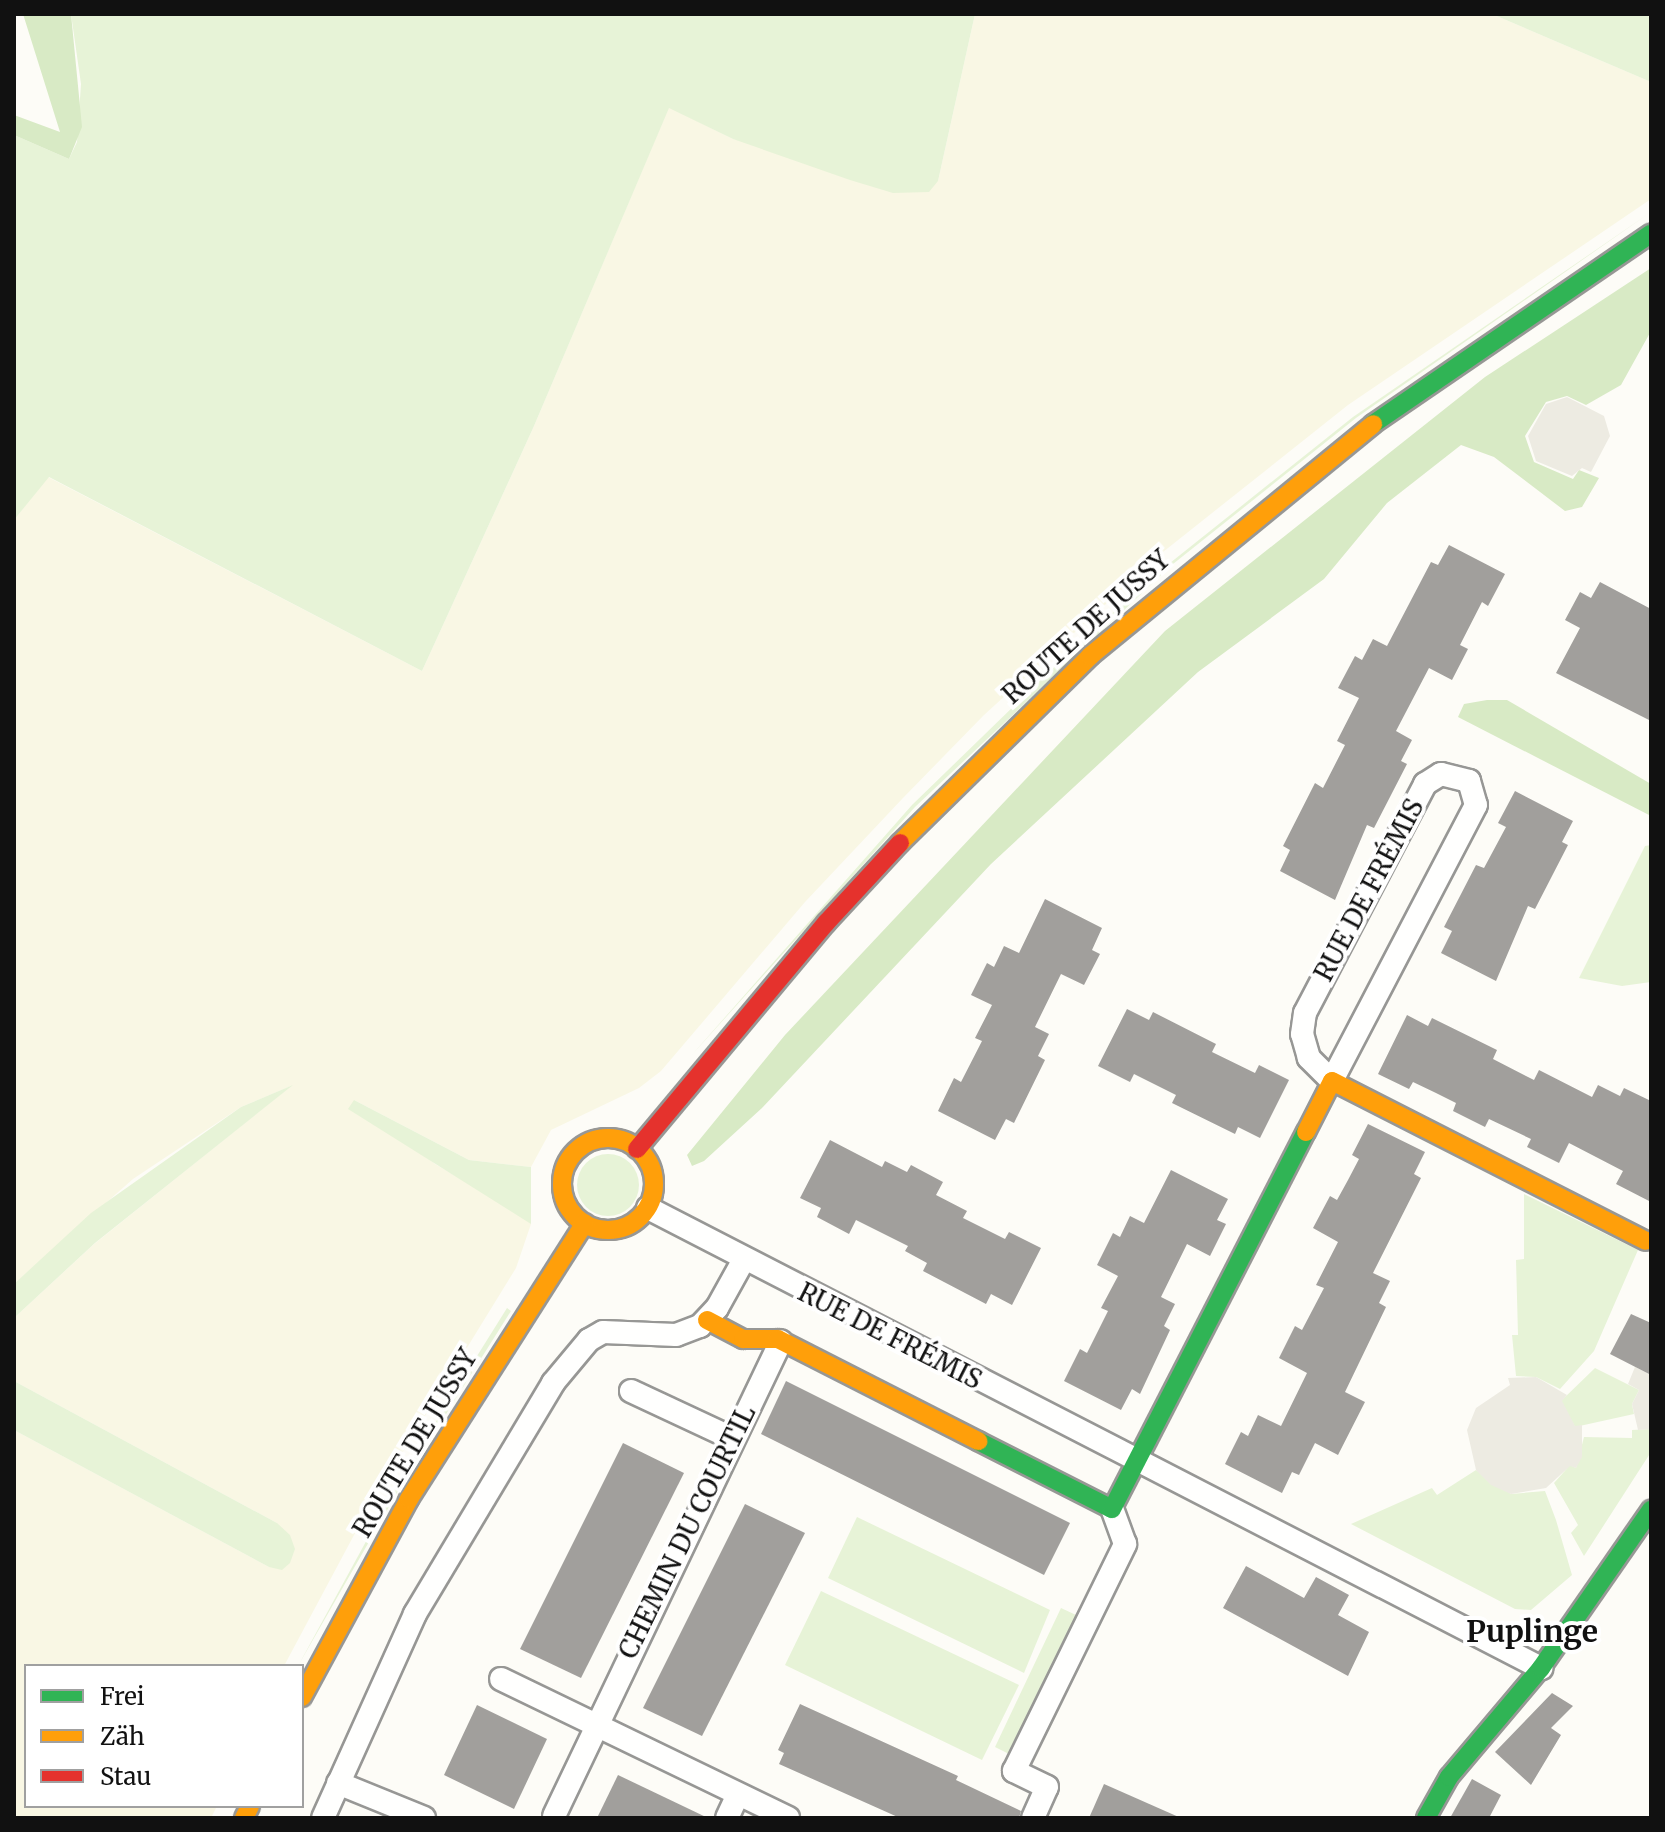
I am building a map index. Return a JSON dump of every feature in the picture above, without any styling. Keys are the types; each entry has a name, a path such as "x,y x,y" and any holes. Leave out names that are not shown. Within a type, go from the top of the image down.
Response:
{"main road":[{"name":"ROUTE DE JUSSY","path":"637,1149 826,923 1005,736 1090,656 1363,431 1651,234"},
{"name":"RUE DE FRÉMIS","path":"707,1320 743,1339 781,1341 1112,1509 1134,1460 1332,1081 1646,1241"},
{"path":"604,1139 637,1149 654,1178 648,1208 620,1228 585,1223 570,1209 563,1191 565,1171 573,1155 604,1139"},
{"name":"ROUTE DE JUSSY","path":"304,1693 409,1499 585,1223"},
{"path":"1426,1818 1449,1777 1541,1668 1651,1510"}],"street":[{"name":"RUE DE FRÉMIS","path":"1441,774 1456,774 1473,785 1474,811 1332,1081 1309,1058 1302,1034 1305,1013 1425,784 1441,774"},
{"name":"RUE DE FRÉMIS","path":"648,1208 743,1261 1541,1668"},
{"path":"323,1818 415,1614 473,1510 562,1372 589,1340 603,1332 676,1335 707,1320 743,1261"},
{"name":"CHEMIN DU COURTIL","path":"554,1816 594,1724 781,1341"},
{"path":"631,1391 732,1438"},
{"path":"1033,1818 1047,1787 1014,1771 1125,1544 1112,1509"},
{"path":"501,1679 788,1818"},
{"path":"338,1783 424,1818"},
{"path":"727,1818 738,1794"}],"shaded area":[{"path":"975,14 1492,14 1651,82 1651,199 1348,405 1163,552 984,715 903,798 805,902 661,1071 639,1088 551,1130 531,1167 469,1160 354,1100 435,1164 524,1216 531,1224 516,1268 369,1507 285,1664 24,1664 24,1808 216,1808 211,1818 14,1818 14,1430 269,1567 277,1523 14,1381 14,1318 93,1245 291,1086 241,1107 133,1179 14,1284 14,520 48,477 422,671 534,426 669,107 733,139 938,181"},
{"path":"1567,397 1604,416 1610,436 1591,472 1582,468 1572,476 1536,461 1528,436 1546,404"},
{"path":"1635,1367 1651,1375 1651,1429 1638,1430 1632,1404 1639,1390 1628,1384"},
{"path":"1536,1377 1567,1395 1562,1401 1575,1426 1582,1425 1582,1457 1576,1468 1570,1466 1546,1488 1511,1494 1491,1485 1476,1470 1467,1430 1476,1408 1510,1385 1508,1378"}],"green space":[{"path":"23,14 71,14 82,127 69,159 14,135 14,115 60,132"},
{"path":"71,14 975,14 938,181 929,192 893,193 850,180 733,139 669,108 534,426 422,671 49,477 14,520 14,135 69,159 77,142 81,84"},
{"path":"1492,14 1651,14 1651,82"},
{"path":"1651,212 1356,418 1173,564 915,807 690,1057 912,805 1083,639 1170,563 1353,417"},
{"path":"1651,268 1651,331 1621,385 1586,405 1567,396 1546,402 1525,436 1534,462 1573,479 1579,470 1599,478 1582,507 1565,511 1494,457 1461,445 1387,503 1324,579 1198,672 991,864 762,1108 704,1161 692,1166 687,1155 785,1035 1165,631 1485,377"},
{"path":"1507,700 1651,784 1651,816 1458,717 1464,704"},
{"path":"1651,845 1651,982 1622,986 1579,978 1645,846"},
{"path":"293,1085 95,1243 14,1318 14,1284 91,1213 241,1107"},
{"path":"354,1100 469,1160 531,1167 531,1224 348,1109"},
{"path":"608,1154 630,1163 639,1185 630,1207 608,1216 586,1207 577,1185 586,1163"},
{"path":"1524,1194 1638,1250 1594,1351 1560,1389 1536,1377 1516,1376 1512,1335 1518,1335 1516,1260 1524,1259"},
{"path":"507,1308 511,1311 402,1484 299,1664 399,1481"},
{"path":"1595,1368 1639,1390 1632,1404 1634,1414 1575,1427 1561,1401"},
{"path":"14,1381 277,1523 290,1535 295,1549 290,1563 282,1570 269,1567 14,1430"},
{"path":"1651,1429 1651,1452 1584,1556 1571,1533 1578,1525 1554,1483 1570,1465 1576,1468 1584,1437 1632,1438 1632,1430"},
{"path":"1476,1470 1511,1494 1545,1491 1572,1575 1531,1610 1515,1609 1351,1524 1432,1488 1437,1495"},
{"path":"857,1517 1050,1610 1024,1673 828,1578"},
{"path":"821,1591 1019,1685 982,1760 785,1665"},
{"path":"1061,1608 1076,1615 1009,1754 995,1747"}],"building":[{"path":"1449,545 1505,574 1488,606 1482,602 1460,645 1468,649 1452,680 1429,668 1396,731 1412,740 1401,761 1407,764 1374,828 1367,825 1335,900 1280,871 1290,850 1283,846 1315,783 1323,788 1345,745 1337,741 1359,698 1338,688 1355,656 1362,660 1373,639 1387,646 1431,562 1438,565"},
{"path":"1600,582 1651,609 1651,721 1556,673 1580,628 1565,620 1580,592 1591,598"},
{"path":"1515,791 1573,821 1562,842 1568,845 1535,909 1528,906 1496,981 1441,953 1452,931 1444,927 1476,865 1484,868 1506,827 1498,823"},
{"path":"1045,899 1102,928 1092,950 1100,954 1084,985 1061,974 1035,1027 1049,1034 1038,1056 1045,1060 1014,1123 1006,1119 995,1140 938,1111 954,1078 961,1082 982,1041 975,1038 992,1005 971,995 987,963 994,967 1004,946 1019,953"},
{"path":"1127,1009 1149,1020 1153,1012 1216,1044 1212,1052 1255,1073 1259,1065 1289,1080 1260,1138 1238,1127 1235,1134 1172,1103 1176,1095 1134,1074 1130,1082 1098,1066"},
{"path":"1407,1015 1428,1026 1432,1018 1497,1050 1493,1059 1534,1080 1539,1070 1592,1097 1598,1085 1620,1096 1624,1088 1651,1101 1651,1202 1616,1184 1623,1171 1569,1143 1559,1163 1527,1147 1531,1139 1489,1119 1485,1127 1453,1111 1456,1103 1436,1093 1413,1082 1409,1089 1378,1074"},
{"path":"1368,1124 1425,1152 1414,1174 1421,1178 1373,1273 1390,1281 1379,1303 1386,1307 1345,1392 1365,1402 1338,1455 1315,1443 1299,1475 1292,1472 1282,1493 1225,1464 1241,1432 1248,1436 1258,1415 1281,1426 1307,1373 1279,1358 1295,1326 1302,1330 1324,1288 1316,1285 1338,1242 1313,1228 1330,1196 1337,1200 1348,1180 1359,1159 1352,1155"},
{"path":"830,1140 882,1167 885,1161 907,1172 911,1165 943,1182 936,1195 967,1211 963,1218 1005,1239 1009,1232 1041,1248 1012,1305 991,1294 986,1304 923,1271 927,1263 905,1251 908,1246 856,1220 849,1234 817,1217 821,1208 800,1198"},
{"path":"1171,1170 1228,1199 1217,1220 1226,1224 1210,1256 1187,1244 1161,1297 1175,1304 1164,1326 1170,1330 1140,1394 1132,1389 1121,1410 1064,1381 1080,1349 1087,1353 1108,1311 1101,1308 1118,1276 1097,1265 1113,1233 1120,1237 1130,1216 1144,1223"},
{"path":"1631,1314 1651,1323 1651,1375 1610,1354"},
{"path":"786,1381 1070,1523 1044,1575 761,1434"},
{"path":"623,1443 684,1473 581,1678 520,1649"},
{"path":"745,1504 805,1533 702,1736 643,1708"},
{"path":"1246,1566 1304,1598 1316,1577 1349,1595 1338,1615 1369,1632 1348,1676 1223,1608"},
{"path":"1552,1693 1573,1706 1551,1728 1561,1735 1531,1785 1495,1752"},
{"path":"800,1704 958,1776 956,1780 1021,1811 1019,1818 900,1818 779,1764 784,1753 778,1750"},
{"path":"477,1705 547,1739 514,1809 444,1775"},
{"path":"618,1775 708,1818 597,1818"},
{"path":"1472,1779 1501,1795 1489,1818 1450,1818"},
{"path":"1104,1784 1181,1818 1089,1818"}],"traffic: fast":[{"path":"1373,424 1651,234"},
{"path":"978,1441 1112,1509 1306,1132"},
{"path":"1426,1818 1449,1777 1541,1668 1651,1510"}],"traffic: slow":[{"path":"900,843 1090,656 1373,424"},
{"path":"1306,1132 1332,1081 1646,1241"},
{"path":"608,1138 625,1142 640,1152 650,1167 654,1184 650,1201 640,1216 625,1226 608,1230 591,1226 576,1216 566,1201 562,1184 566,1167 576,1152 591,1142 608,1138"},
{"path":"304,1693 409,1499 585,1223"},
{"path":"707,1320 743,1339 778,1339 978,1441"},
{"path":"244,1818 249,1808"}],"traffic: jam":[{"path":"637,1149 826,923 900,843"}],"district":[{"name":"Puplinge","path":"1532,1631"}]}
